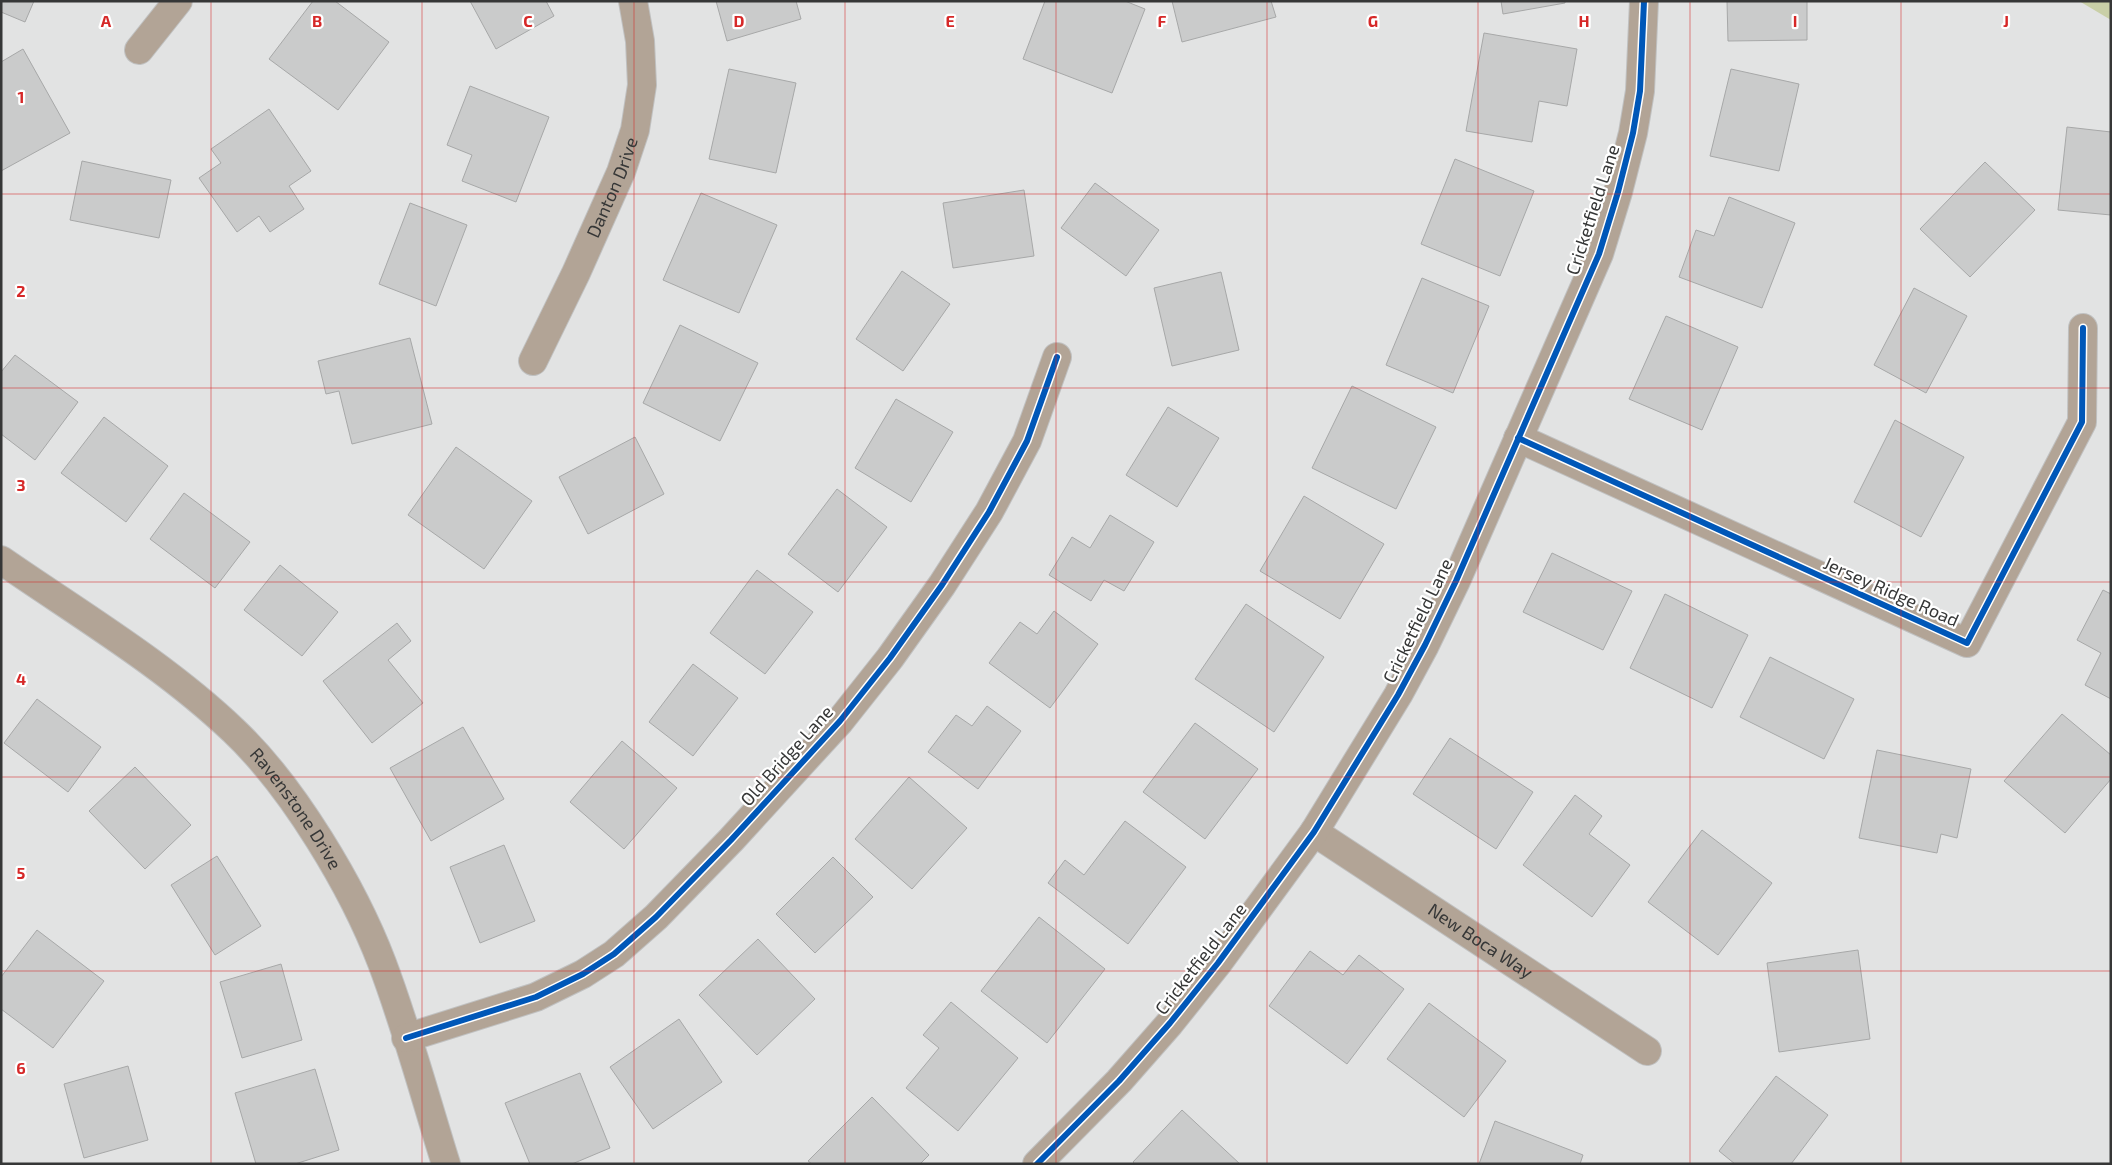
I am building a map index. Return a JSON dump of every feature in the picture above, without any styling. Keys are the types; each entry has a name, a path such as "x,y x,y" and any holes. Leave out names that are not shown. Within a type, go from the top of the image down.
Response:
{"street":[{"path":"139,50 178,1"},
{"name":"Danton Drive","path":"533,361 576,273 621,172 635,130 642,85 640,41 632,1"},
{"name":"Cricketfield Lane","path":"1038,1164 1119,1081 1170,1023 1218,963 1314,832 1378,729 1420,653 1456,582 1599,254 1634,133 1640,91 1644,1"},
{"name":"Jersey Ridge Road","path":"1518,438 1968,643 2082,422 2083,328"},
{"name":"Old Bridge Lane","path":"406,1038 536,997 583,974 614,954 656,917 731,840 840,722 890,658 942,585 988,512 1027,441 1057,357"},
{"name":"Ravenstone Drive","path":"1,560 192,694 235,732 275,777 310,826 351,896 382,963 446,1164"},
{"name":"New Boca Way","path":"1314,832 1647,1051"}],"green space":[{"path":"2079,1 2111,1 2111,20"}],"building":[{"path":"1,1 34,1 25,22 1,12"},
{"path":"313,1 335,1 389,42 338,110 269,59"},
{"path":"470,1 546,1 554,16 496,49"},
{"path":"716,1 796,1 801,19 727,41"},
{"path":"1045,1 1125,1 1145,9 1112,93 1023,59"},
{"path":"1172,1 1271,1 1276,17 1182,42"},
{"path":"1501,1 1565,1 1565,3 1503,14"},
{"path":"1727,1 1807,1 1807,40 1728,41"},
{"path":"1484,33 1577,49 1567,106 1539,101 1532,142 1466,131"},
{"path":"23,49 70,133 1,171 1,62"},
{"path":"729,69 796,83 776,173 709,159"},
{"path":"1731,69 1799,84 1779,171 1710,156"},
{"path":"470,86 549,117 516,202 462,181 472,155 447,145"},
{"path":"269,109 311,171 289,186 304,209 270,232 259,216 237,232 199,178 221,163 211,149"},
{"path":"2067,127 2111,132 2111,215 2058,210"},
{"path":"1455,159 1534,191 1500,276 1421,244"},
{"path":"82,161 171,180 159,238 70,220"},
{"path":"1985,162 2035,210 1970,277 1920,229"},
{"path":"1095,183 1159,230 1126,276 1061,228"},
{"path":"1024,190 1034,256 953,268 943,203"},
{"path":"701,193 777,225 739,313 663,280"},
{"path":"1729,197 1795,223 1762,308 1679,277 1696,230 1714,236"},
{"path":"410,203 467,225 436,306 379,284"},
{"path":"902,271 950,304 903,371 856,339"},
{"path":"1221,272 1239,350 1172,366 1154,288"},
{"path":"1422,278 1489,306 1453,393 1386,365"},
{"path":"1914,288 1967,316 1926,393 1874,365"},
{"path":"1666,316 1738,347 1702,430 1629,399"},
{"path":"680,325 758,363 720,441 643,403"},
{"path":"410,338 432,424 352,444 339,391 326,394 318,361"},
{"path":"15,355 78,402 35,460 1,434 1,372"},
{"path":"1352,386 1436,427 1396,509 1312,468"},
{"path":"896,399 953,432 911,502 855,468"},
{"path":"1168,407 1219,438 1177,507 1126,475"},
{"path":"104,417 168,466 126,522 61,473"},
{"path":"1895,420 1964,457 1921,537 1854,502"},
{"path":"635,437 664,494 588,534 559,477"},
{"path":"456,447 532,501 484,569 408,515"},
{"path":"837,489 887,527 838,592 788,554"},
{"path":"184,493 250,542 215,588 150,539"},
{"path":"1304,496 1384,544 1340,619 1260,571"},
{"path":"1110,515 1154,542 1124,591 1104,580 1091,601 1049,575 1072,537 1090,548"},
{"path":"1552,553 1632,591 1603,650 1523,612"},
{"path":"280,565 338,612 302,656 244,610"},
{"path":"757,570 813,612 765,674 710,633"},
{"path":"2103,590 2111,594 2111,699 2085,685 2101,653 2077,640"},
{"path":"1665,594 1748,635 1712,708 1630,668"},
{"path":"1246,604 1324,657 1274,732 1195,679"},
{"path":"1054,611 1098,644 1050,708 989,663 1020,622 1037,634"},
{"path":"397,623 411,641 388,660 423,703 372,743 323,681"},
{"path":"1770,657 1854,699 1824,759 1740,717"},
{"path":"693,664 738,698 693,756 649,722"},
{"path":"37,699 101,747 68,792 4,743"},
{"path":"987,706 1021,731 978,789 928,752 956,715 972,726"},
{"path":"2062,714 2111,755 2111,779 2065,833 2004,781"},
{"path":"1195,723 1258,769 1205,839 1143,792"},
{"path":"463,727 504,799 431,841 390,768"},
{"path":"1450,738 1533,792 1496,849 1413,794"},
{"path":"622,741 677,788 624,849 570,802"},
{"path":"1877,750 1971,769 1957,838 1941,834 1937,853 1859,838"},
{"path":"135,767 191,825 145,869 89,811"},
{"path":"909,777 967,828 912,889 855,839"},
{"path":"1575,795 1602,816 1589,834 1630,865 1592,917 1523,865"},
{"path":"1125,821 1186,867 1128,944 1048,883 1065,860 1084,875"},
{"path":"1702,830 1772,883 1718,955 1648,902"},
{"path":"504,845 535,921 480,943 450,867"},
{"path":"217,856 261,926 215,955 171,885"},
{"path":"833,857 873,897 815,953 776,914"},
{"path":"1039,917 1105,969 1047,1043 981,991"},
{"path":"37,930 104,981 53,1048 1,1009 1,977"},
{"path":"758,939 815,999 757,1055 699,995"},
{"path":"1858,950 1870,1039 1779,1052 1767,963"},
{"path":"1310,951 1343,975 1359,955 1404,989 1347,1064 1269,1006"},
{"path":"281,964 302,1040 242,1058 220,982"},
{"path":"951,1002 1018,1058 958,1131 906,1088 939,1048 923,1035"},
{"path":"1429,1003 1506,1061 1464,1117 1387,1059"},
{"path":"679,1019 722,1082 653,1129 610,1067"},
{"path":"128,1066 148,1140 84,1158 64,1084"},
{"path":"315,1069 339,1150 295,1164 256,1164 235,1093"},
{"path":"580,1073 610,1148 572,1164 530,1164 505,1103"},
{"path":"1776,1076 1828,1115 1791,1164 1735,1164 1719,1151"},
{"path":"872,1097 929,1155 920,1164 812,1164 808,1161"},
{"path":"1182,1110 1240,1164 1135,1164 1133,1162"},
{"path":"1495,1121 1583,1155 1580,1164 1479,1164"}],"cycle path":[{"path":"1037,1164 1119,1081 1170,1023 1218,963 1314,832 1398,695 1425,645 1456,581 1599,254 1618,192 1633,133 1640,91 1644,1"},
{"path":"1518,438 1967,643 2082,422 2083,328"},
{"path":"406,1038 536,997 583,974 614,954 656,917 731,840 840,721 890,658 942,585 989,512 1027,441 1057,357"}]}
